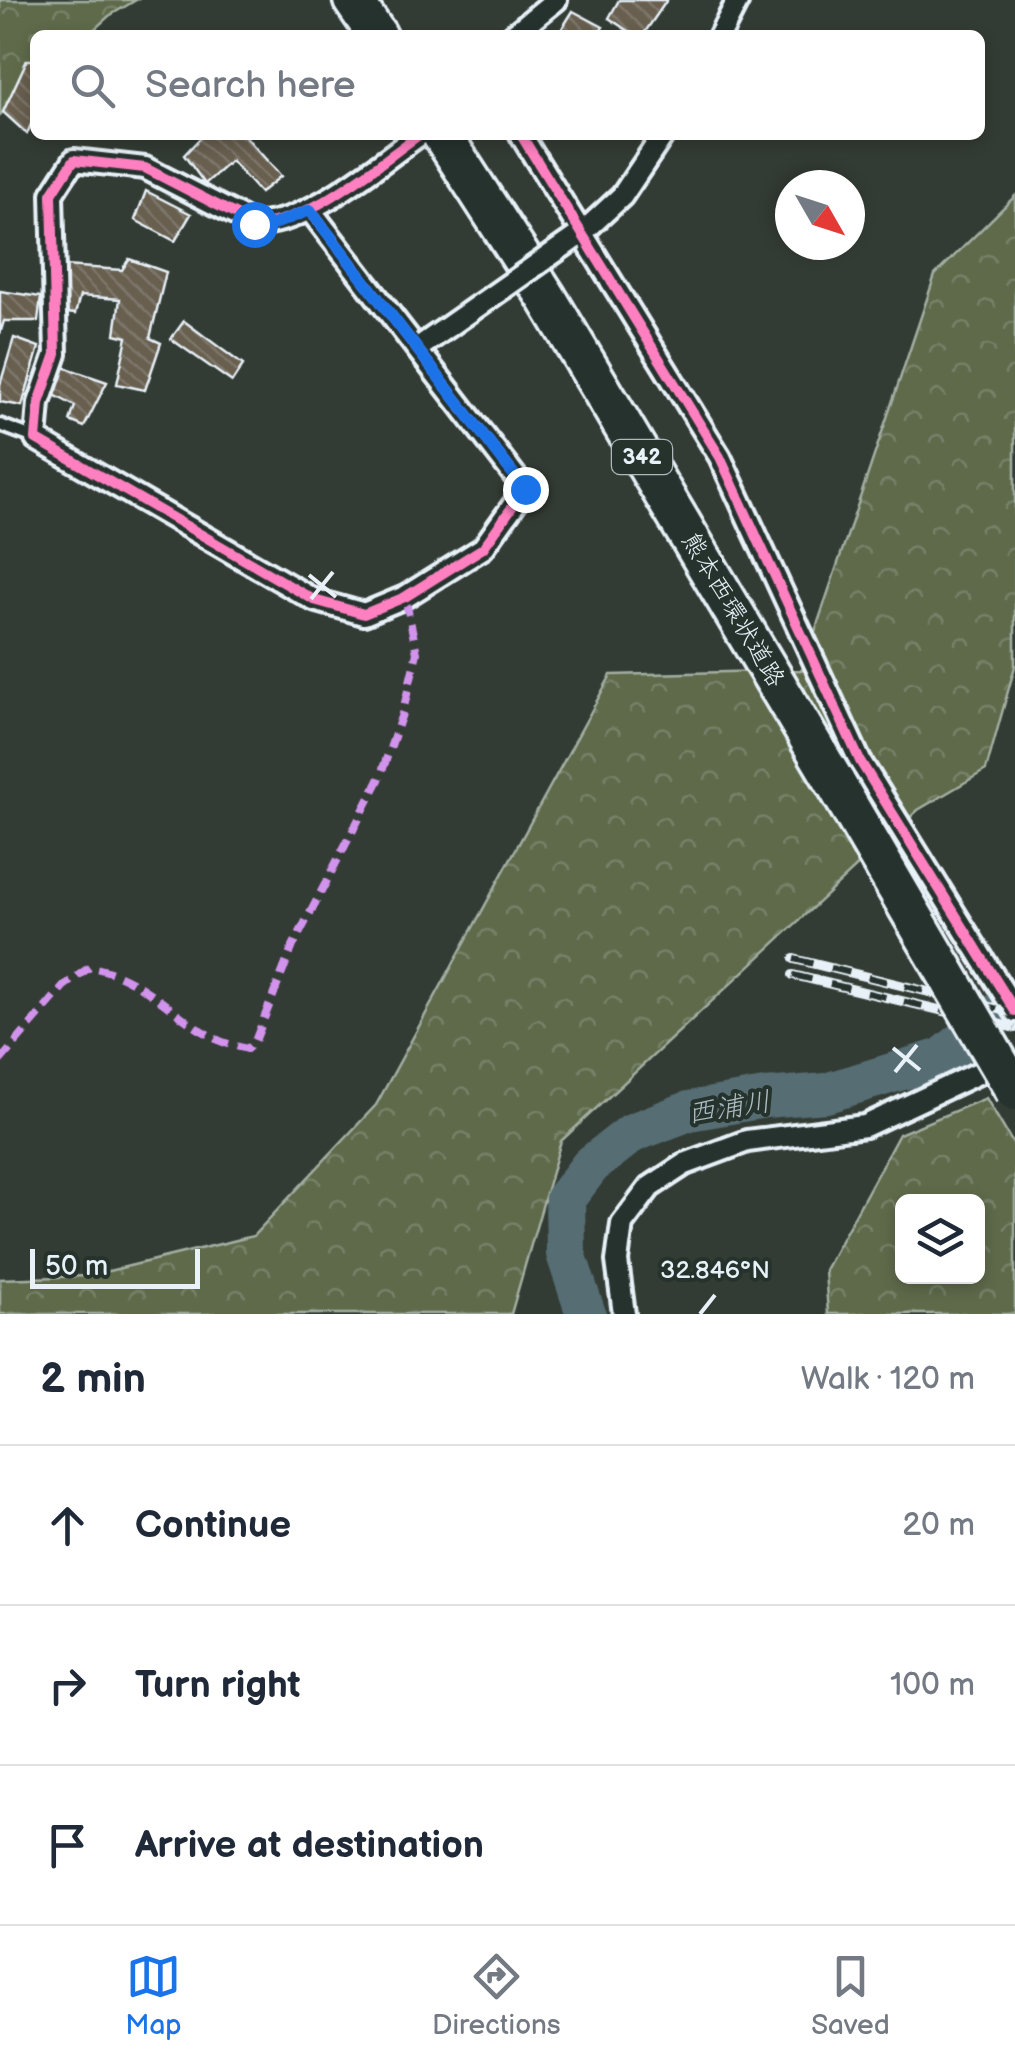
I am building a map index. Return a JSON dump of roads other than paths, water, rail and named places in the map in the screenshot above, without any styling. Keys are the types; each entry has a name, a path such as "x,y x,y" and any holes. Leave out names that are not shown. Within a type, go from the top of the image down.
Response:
{"highway":[{"path":"354,0 374,30"},
{"name":"熊本西環状道路","path":"445,140 848,773 1015,1091"}],"street":[{"path":"519,30 556,0"},
{"path":"723,30 738,0"},
{"path":"310,210 525,489 483,548 405,598 364,614 314,600 36,439 39,403 56,354 52,194 74,160 146,168 254,224 272,225 310,210 413,140"},
{"path":"524,140 720,457 848,773 1015,1011"},
{"path":"418,348 582,233 622,196 660,140"},
{"path":"624,1314 617,1261 622,1224 650,1187 684,1164 747,1141 865,1126 1015,1056"}],"lane":[{"path":"0,425 36,439"}],"waterway":[{"name":"西浦川","path":"586,1314 566,1254 565,1199 591,1165 632,1133 689,1111 826,1093 942,1058 1015,999"}],"railway":[{"path":"794,959 1015,1013"},
{"path":"793,975 1015,1028"}]}
